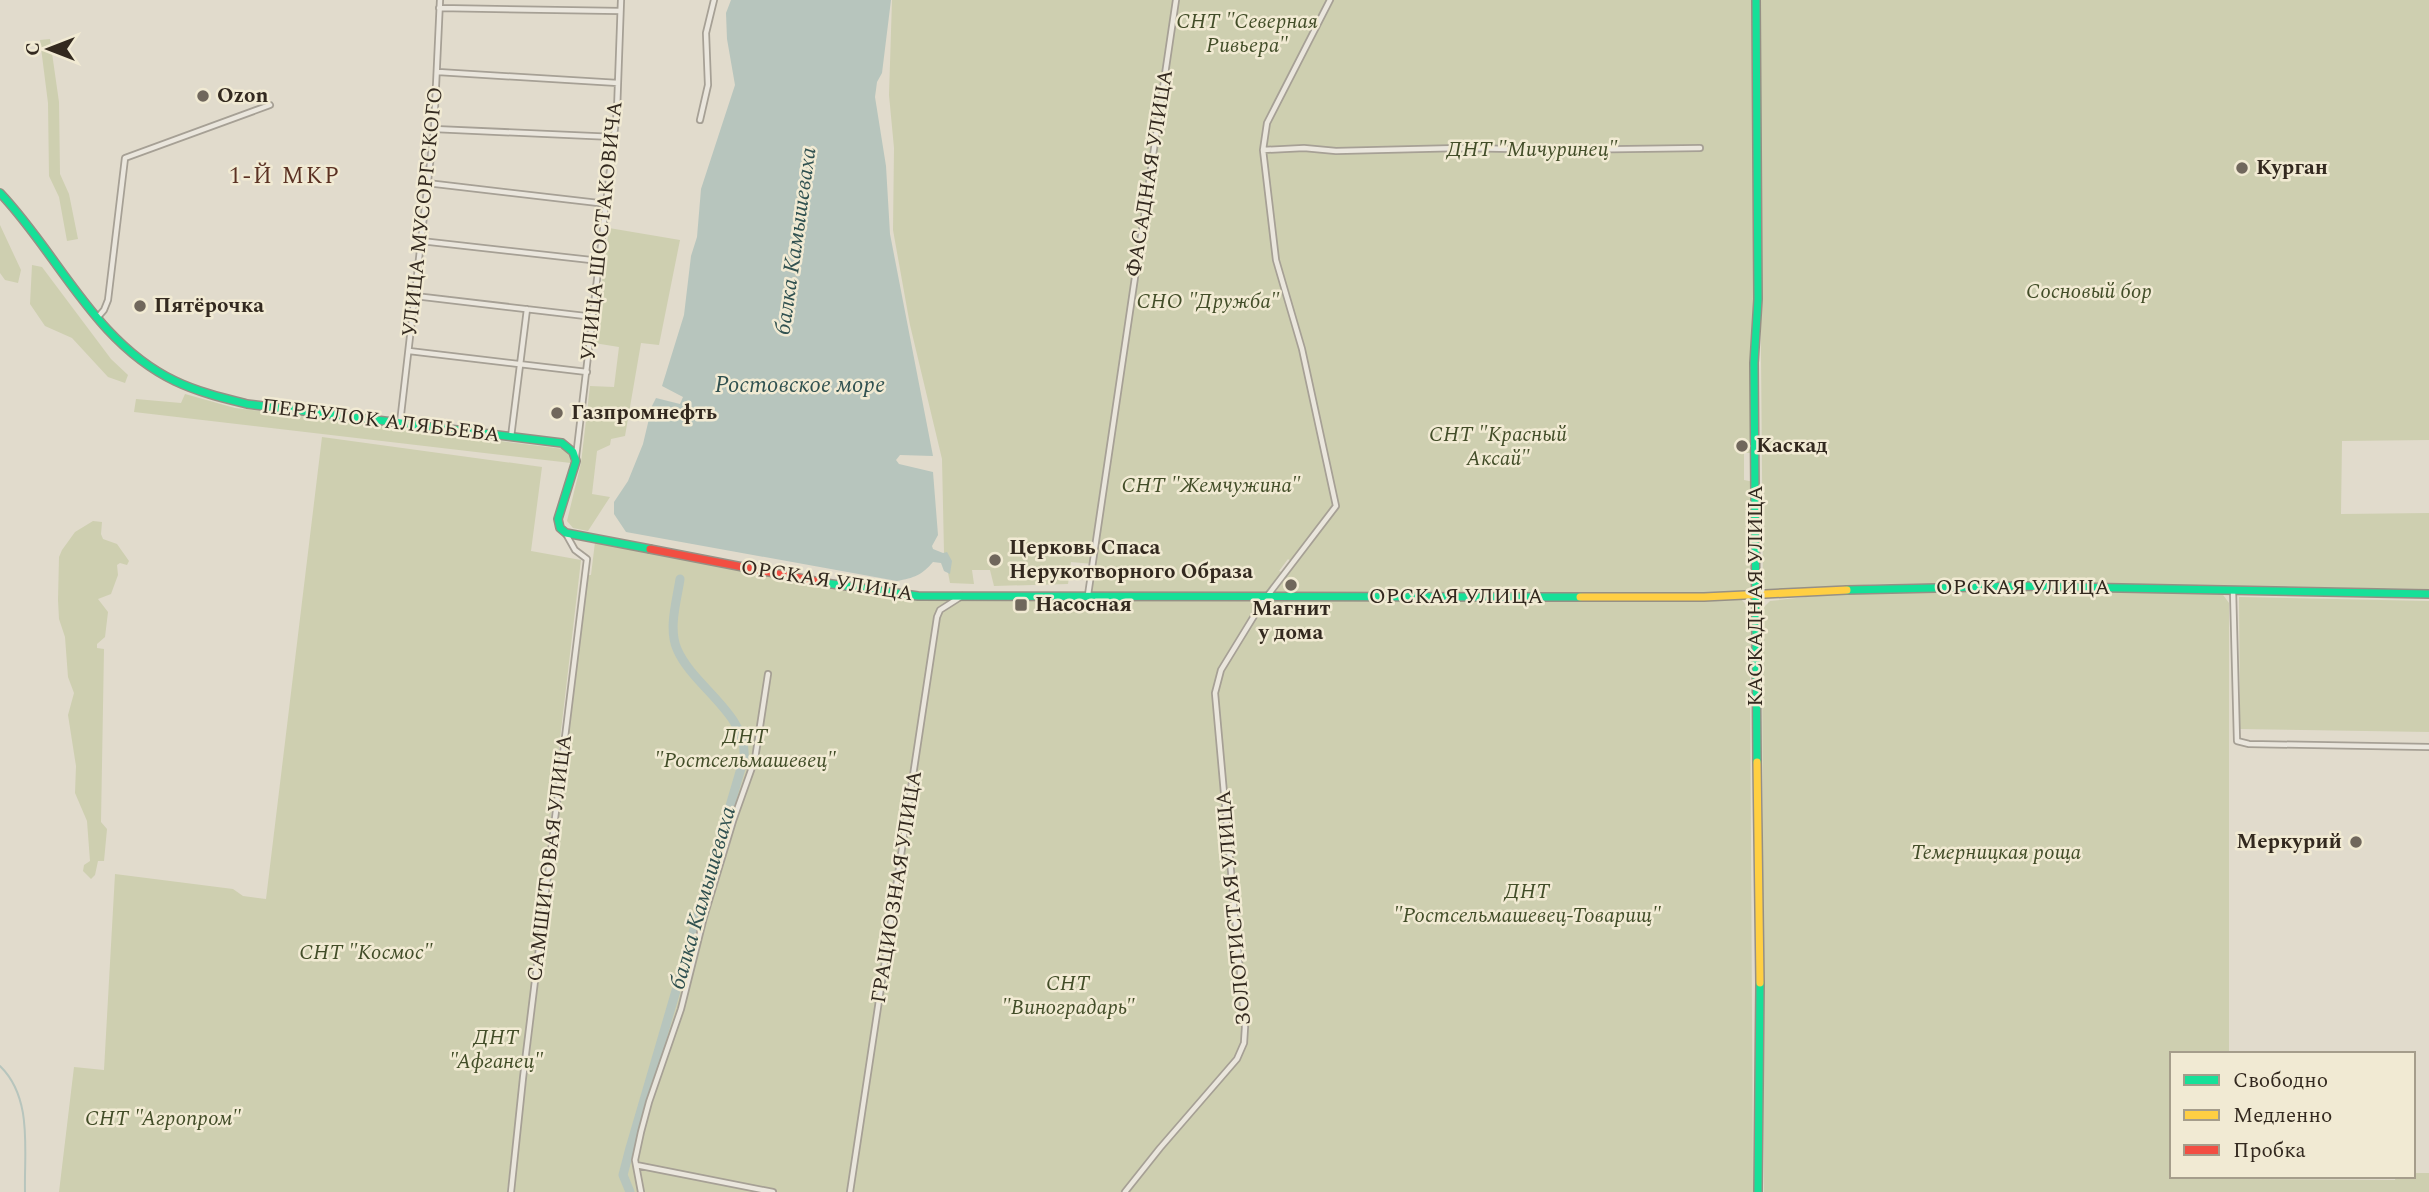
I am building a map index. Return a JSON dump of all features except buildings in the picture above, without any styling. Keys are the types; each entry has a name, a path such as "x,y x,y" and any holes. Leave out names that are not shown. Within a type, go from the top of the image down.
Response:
{"main road":[{"name":"КАСКАДНАЯ УЛИЦА","path":"1756,0 1758,299 1754,363 1755,669 1760,924 1758,1192"},
{"name":"ПЕРЕУЛОК АЛЯБЬЕВА","path":"0,193 118,343 138,360 178,384 211,396 247,404 562,443 573,452 576,461"},
{"path":"566,533 558,524 559,514 576,461"},
{"name":"ОРСКАЯ УЛИЦА","path":"566,533 893,594 1266,597 1756,596 1843,590 2024,586 2429,594"}],"street":[{"name":"УЛИЦА МУСОРГСКОГО","path":"399,424 434,129 440,0"},
{"name":"УЛИЦА ШОСТАКОВИЧА","path":"576,461 614,137 621,0"},
{"path":"701,120 708,85 706,33 715,0"},
{"name":"ФАСАДНАЯ УЛИЦА","path":"1088,595 1176,0"},
{"path":"1330,0 1267,123 1263,135 1263,150 1700,148"},
{"path":"439,8 620,11"},
{"path":"438,72 618,83"},
{"path":"97,319 108,300 125,158 270,105"},
{"path":"434,129 614,137"},
{"name":"ЗОЛОТИСТАЯ УЛИЦА","path":"1125,1192 1237,1059 1244,1043 1245,1027 1215,693 1221,670 1266,597 1336,506 1302,349 1276,260 1263,150"},
{"path":"427,183 607,204"},
{"path":"421,241 600,261"},
{"path":"415,296 594,317"},
{"path":"511,437 527,309"},
{"path":"409,351 587,372"},
{"name":"САМШИТОВАЯ УЛИЦА","path":"511,1192 587,559 575,550 566,533"},
{"path":"2233,590 2237,741 2249,744 2429,747"},
{"name":"ГРАЦИОЗНАЯ УЛИЦА","path":"850,1192 937,617 940,610 963,596"},
{"path":"641,1192 636,1165 649,1102 681,1009 704,917 755,759 768,674"},
{"path":"636,1165 773,1192"}],"green space":[{"path":"892,0 1755,0 1756,453 1744,453 1744,480 1754,482 1754,589 1745,593 1384,596 1741,599 1753,613 1750,666 1753,1192 513,1192 586,589 588,575 591,575 595,542 899,598 1273,599 1295,564 1288,559 1279,571 1284,573 1272,588 1268,588 1267,593 1088,593 1093,564 1071,562 1068,584 994,586 990,570 972,570 974,584 950,583 944,552 942,459 910,325 893,230 894,148 889,95"},
{"name":"Сосновый бор","path":"1758,0 2429,0 2429,440 2342,441 2341,514 2429,513 2429,589 1965,583 1877,584 1770,592 1763,587"},
{"path":"50,39 59,102 60,174 69,194 78,239 67,241 59,197 49,176 48,103 40,40"},
{"path":"0,225 21,270 18,283 5,280 0,273"},
{"path":"609,228 680,240 659,345 641,343 625,436 611,439 610,445 597,451 592,494 610,497 588,531 573,528 567,521 581,463 590,386 614,387 619,347 594,343"},
{"path":"32,265 42,267 111,359 128,375 125,383 108,377 72,338 45,326 30,304"},
{"path":"185,394 235,408 564,449 571,456 571,463 134,412 136,399 181,403"},
{"name":"СНТ \"Космос\"","path":"322,437 542,467 531,551 581,560 507,1192 59,1192 74,1067 104,1070 115,874 233,889 243,896 266,899"},
{"path":"93,521 102,522 103,539 117,544 129,561 127,565 117,565 118,575 111,594 98,599 108,612 105,637 97,644 97,648 104,649 101,822 107,829 104,861 98,861 95,875 91,879 83,871 84,865 90,861 87,821 75,793 76,766 68,715 74,693 68,677 65,637 59,619 58,600 59,557 62,550 75,532"},
{"name":"Темерницкая роща","path":"2021,590 2221,592 2229,603 2229,1052 2170,1052 2170,1178 2395,1180 2415,1178 2415,1173 2429,1173 2429,1192 1764,1192 1762,609 1770,601 1843,593"},
{"path":"2239,597 2429,601 2429,732 2240,729"}],"water":[{"name":"Ростовское море","path":"731,0 891,0 882,73 877,82 875,97 886,166 890,234 933,456 900,455 896,460 899,464 933,472 938,535 932,546 943,553 947,552 952,561 950,574 944,571 941,563 933,562 917,575 897,581 626,532 614,514 614,502 628,481 643,444 656,398 680,404 683,397 662,386 684,315 691,256 697,237 701,189 735,85 727,39 726,13"}],"waterway":[{"name":"балка Камышеваха","path":"630,1192 623,1175 630,1148 744,758 743,742 729,714 685,663 674,641 673,623 680,579"},
{"path":"0,1066 11,1079 22,1109 25,1192"}],"traffic: fast":[{"path":"1756,0 1758,299 1754,363 1757,762"},
{"path":"0,193 100,321 122,344 175,381 202,392 247,404 562,443 573,452 576,461 558,519 560,528 566,533 650,549"},
{"path":"825,583 918,596 1580,597"},
{"path":"1847,590 2024,586 2429,594"},
{"path":"1758,1192 1760,983"}],"traffic: slow":[{"path":"1580,597 1704,597 1847,590"},
{"path":"1757,762 1760,983"}],"traffic: jam":[{"path":"650,549 825,583"}],"place":[{"name":"Ozon","path":"203,96"},
{"name":"Курган","path":"2242,168"},
{"name":"Пятёрочка","path":"140,306"},
{"name":"Газпромнефть","path":"557,413"},
{"name":"Каскад","path":"1742,446"},
{"name":"Церковь Спаса Нерукотворного Образа","path":"995,560"},
{"name":"Магнит у дома","path":"1291,585"},
{"name":"Насосная","path":"1021,605"},
{"name":"Меркурий","path":"2356,842"}],"district":[{"name":"1-Й МКР","path":"285,176"}],"park label":[{"name":"СНТ \"Северная Ривьера\"","path":"1247,34"},
{"name":"ДНТ \"Мичуринец\"","path":"1532,150"},
{"name":"СНО \"Дружба\"","path":"1208,302"},
{"name":"СНТ \"Красный Аксай\"","path":"1498,447"},
{"name":"СНТ \"Жемчужина\"","path":"1211,486"},
{"name":"ДНТ \"Ростсельмашевец\"","path":"745,749"},
{"name":"ДНТ \"Ростсельмашевец-Товарищ\"","path":"1527,904"},
{"name":"СНТ \"Виноградарь\"","path":"1068,996"},
{"name":"ДНТ \"Афганец\"","path":"496,1050"},
{"name":"СНТ \"Агропром\"","path":"163,1119"}]}
